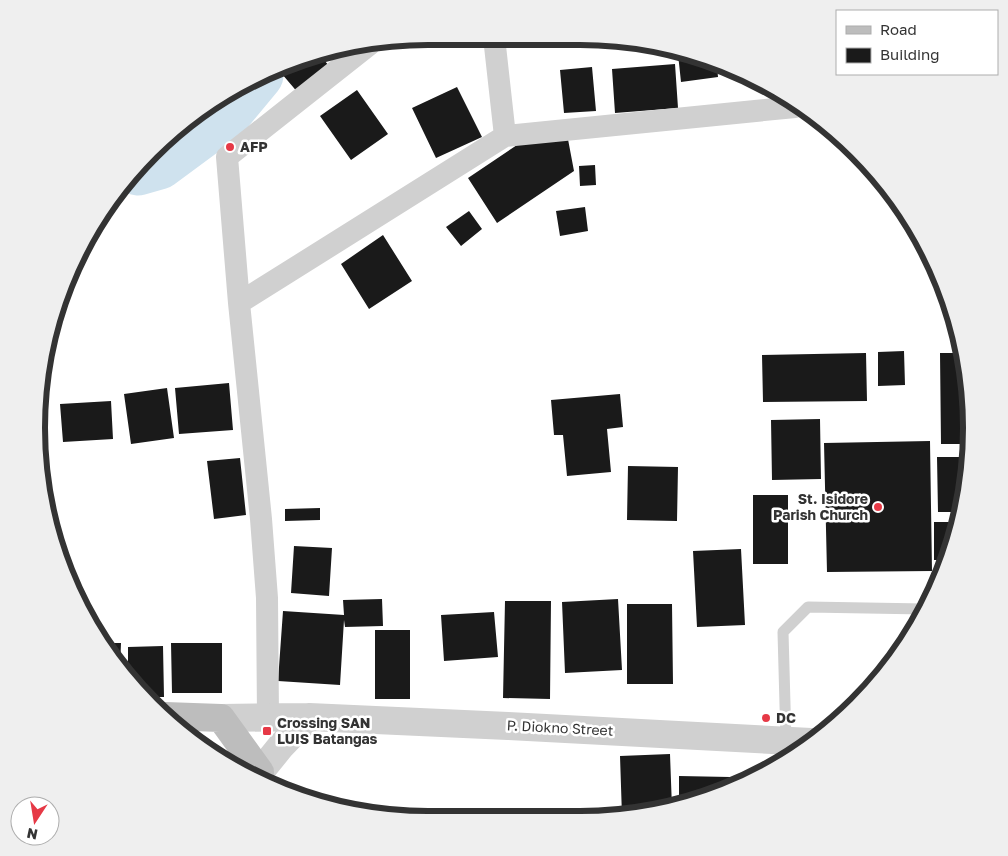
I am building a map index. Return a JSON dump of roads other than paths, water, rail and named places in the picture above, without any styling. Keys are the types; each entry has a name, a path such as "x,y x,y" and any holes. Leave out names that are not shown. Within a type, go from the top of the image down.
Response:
{"main road":[{"path":"175,716 221,718 256,771"}],"street":[{"path":"495,45 505,136"},
{"path":"268,718 267,598 227,157 362,51"},
{"path":"239,303 505,136 788,107"},
{"path":"262,773 281,746 309,717"},
{"name":"P. Diokno Street","path":"221,718 309,717 798,742"}],"lane":[{"path":"798,742 783,632 808,606 918,609"}],"waterway":[{"path":"147,167 159,164 224,116 244,92"}],"place":[{"name":"AFP","path":"230,147"},
{"name":"St. Isidore Parish Church","path":"878,507"},
{"name":"DC","path":"766,718"},
{"name":"Crossing SAN LUIS Batangas","path":"267,731"}]}
